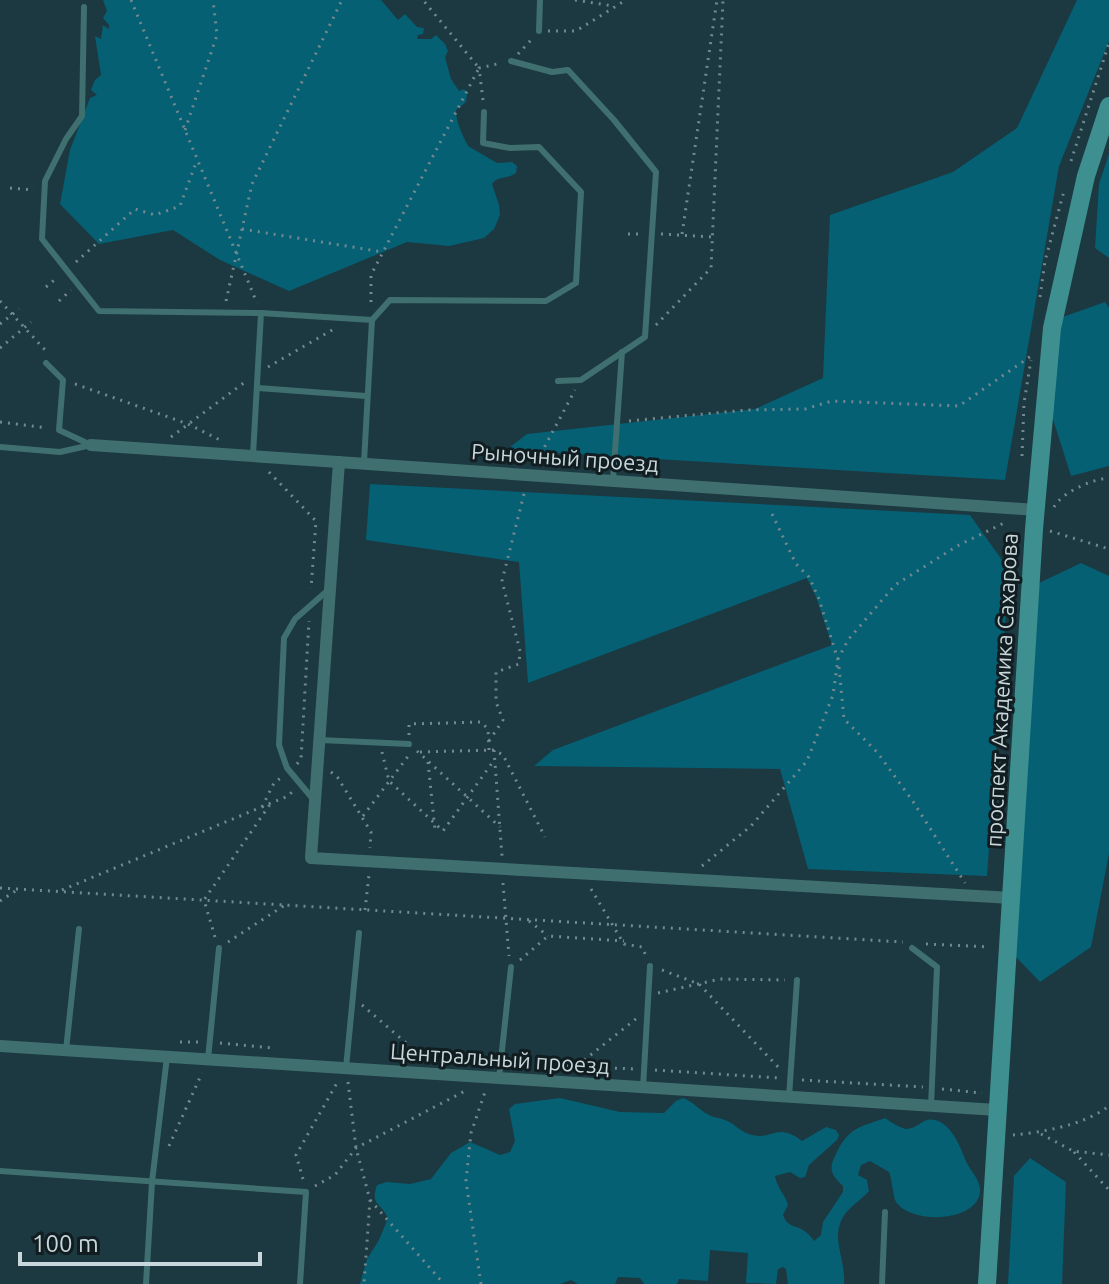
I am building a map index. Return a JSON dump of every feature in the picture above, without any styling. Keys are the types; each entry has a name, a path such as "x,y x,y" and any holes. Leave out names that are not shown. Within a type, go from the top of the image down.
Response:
{"street":[{"name":"проспект Академика Сахарова","path":"987,1284 1052,328 1086,176 1109,106"},
{"name":"Рыночный проезд","path":"91,445 613,480 1041,516"},
{"path":"339,462 311,858 1012,898"},
{"name":"Центральный проезд","path":"0,1046 997,1110"}],"lane":[{"path":"539,31 540,0"},
{"path":"84,7 82,116 45,181 42,239 99,311 261,313 372,320"},
{"path":"511,61 552,72 568,70 623,130 656,172 645,337 581,380 558,381"},
{"path":"364,462 372,320 390,300 546,301 576,283 581,192 539,147 510,148 483,143 484,112"},
{"path":"253,455 261,313"},
{"path":"613,480 622,352"},
{"path":"50,362 63,380 59,430 91,445"},
{"path":"258,388 366,396"},
{"path":"0,447 60,452 91,445"},
{"path":"315,801 287,768 279,745 284,638 295,619 330,589"},
{"path":"320,740 409,744"},
{"path":"66,1050 79,929"},
{"path":"346,1068 359,933"},
{"path":"912,945 937,967 931,1106"},
{"path":"208,1059 219,948"},
{"path":"643,1088 650,966"},
{"path":"494,1078 511,967"},
{"path":"789,1097 797,980"},
{"path":"146,1284 152,1182 167,1056"},
{"path":"0,1171 306,1192 300,1284"},
{"path":"882,1284 885,1212"}],"path":[{"path":"131,0 261,313"},
{"path":"185,130 217,35 213,0"},
{"path":"223,312 252,184 342,0"},
{"path":"423,0 479,68 484,112"},
{"path":"575,0 618,7"},
{"path":"479,68 511,61 539,31 576,31 626,0"},
{"path":"682,234 717,0"},
{"path":"645,337 711,268 723,0"},
{"path":"372,320 371,275 479,68"},
{"path":"46,287 135,209 155,215 180,206 197,160"},
{"path":"10,188 45,191"},
{"path":"242,229 383,252"},
{"path":"628,234 713,237"},
{"path":"59,301 78,285"},
{"path":"0,301 50,362"},
{"path":"0,324 19,309"},
{"path":"0,348 31,322"},
{"path":"617,422 747,410 805,409 832,401 959,406 1031,356"},
{"path":"489,741 503,720 496,702 496,672 519,664 520,651 502,581 529,474 581,380"},
{"path":"74,383 188,424 227,443"},
{"path":"0,422 59,430"},
{"path":"1109,478 1099,479 1058,500 1041,516 1109,549"},
{"path":"772,514 796,564 809,577 819,599 838,659 844,719 877,752 974,896"},
{"path":"686,879 751,826 807,761 833,695 838,659 848,640 895,585 959,545 1011,520"},
{"path":"409,744 409,724 481,722 488,729 489,750"},
{"path":"380,743 389,781 443,831 495,759"},
{"path":"362,817 414,748 500,827"},
{"path":"417,752 489,750 503,755 545,837"},
{"path":"318,761 338,778 371,832 365,910"},
{"path":"428,762 435,830"},
{"path":"58,891 288,796 300,783"},
{"path":"204,900 271,803"},
{"path":"582,873 624,944 642,947 650,966 699,984 781,1071 791,1071"},
{"path":"0,888 912,945"},
{"path":"0,901 20,889"},
{"path":"204,900 219,948 285,905"},
{"path":"527,919 548,936 624,941"},
{"path":"511,967 548,936"},
{"path":"927,944 1009,949"},
{"path":"557,1082 637,1018 648,995 720,979 797,980"},
{"path":"353,998 426,1060"},
{"path":"165,1155 208,1059"},
{"path":"346,1068 356,1148 370,1200 364,1284"},
{"path":"346,1068 296,1155 306,1192 335,1175 356,1148 465,1091"},
{"path":"481,1284 466,1181 471,1133 494,1078"},
{"path":"997,1110 1008,1135 1039,1133 1098,1114 1109,1106"},
{"path":"1039,1133 1073,1151 1109,1190"},
{"path":"1073,1151 1109,1155"},
{"path":"370,1200 444,1284"}],"shaded area":[{"path":"103,0 381,0 398,20 405,14 417,27 424,28 417,39 431,39 436,35 445,44 451,79 459,91 464,89 467,93 466,102 456,110 458,124 468,146 497,163 512,162 517,166 516,173 492,184 500,215 494,229 484,238 449,246 407,242 289,291 220,260 173,230 99,244 60,204 70,150 90,98 97,95 91,90 101,75 95,36 101,39 103,25 109,29 103,18 107,11"},
{"path":"1077,0 1109,0 1109,41 1059,166 1005,480 506,450 527,434 755,409 823,378 830,215 953,172 1017,128"},
{"path":"1109,154 1109,258 1095,248 1099,184"},
{"path":"1105,302 1109,308 1109,466 1071,476 1045,394 1060,318"},
{"path":"370,484 970,515 1009,570 987,876 808,869 780,769 534,766 553,750 832,645 807,578 528,683 519,562 366,540"},
{"path":"1081,563 1109,576 1109,853 1091,947 1040,982 1013,954 1037,584"},
{"path":"560,1098 620,1112 664,1113 683,1098 709,1115 757,1136 780,1132 802,1141 826,1127 836,1130 839,1135 837,1140 809,1165 805,1177 800,1178 790,1172 775,1176 788,1205 783,1215 786,1220 805,1231 814,1241 821,1235 823,1222 843,1192 843,1186 833,1175 832,1168 845,1138 861,1127 885,1118 907,1129 927,1120 942,1123 956,1139 979,1183 980,1192 976,1202 956,1214 929,1217 915,1214 896,1202 889,1172 870,1161 861,1165 858,1175 867,1180 869,1191 845,1214 838,1231 844,1284 788,1284 783,1267 778,1269 776,1284 746,1283 748,1253 710,1250 708,1281 679,1279 677,1284 644,1284 640,1278 618,1277 615,1284 578,1284 571,1280 560,1284 360,1284 367,1259 388,1218 375,1197 377,1185 387,1182 410,1184 431,1179 451,1153 470,1142 500,1155 510,1152 515,1141 509,1109 515,1104"},
{"path":"1030,1158 1066,1182 1062,1284 1008,1284 1014,1176"}]}
